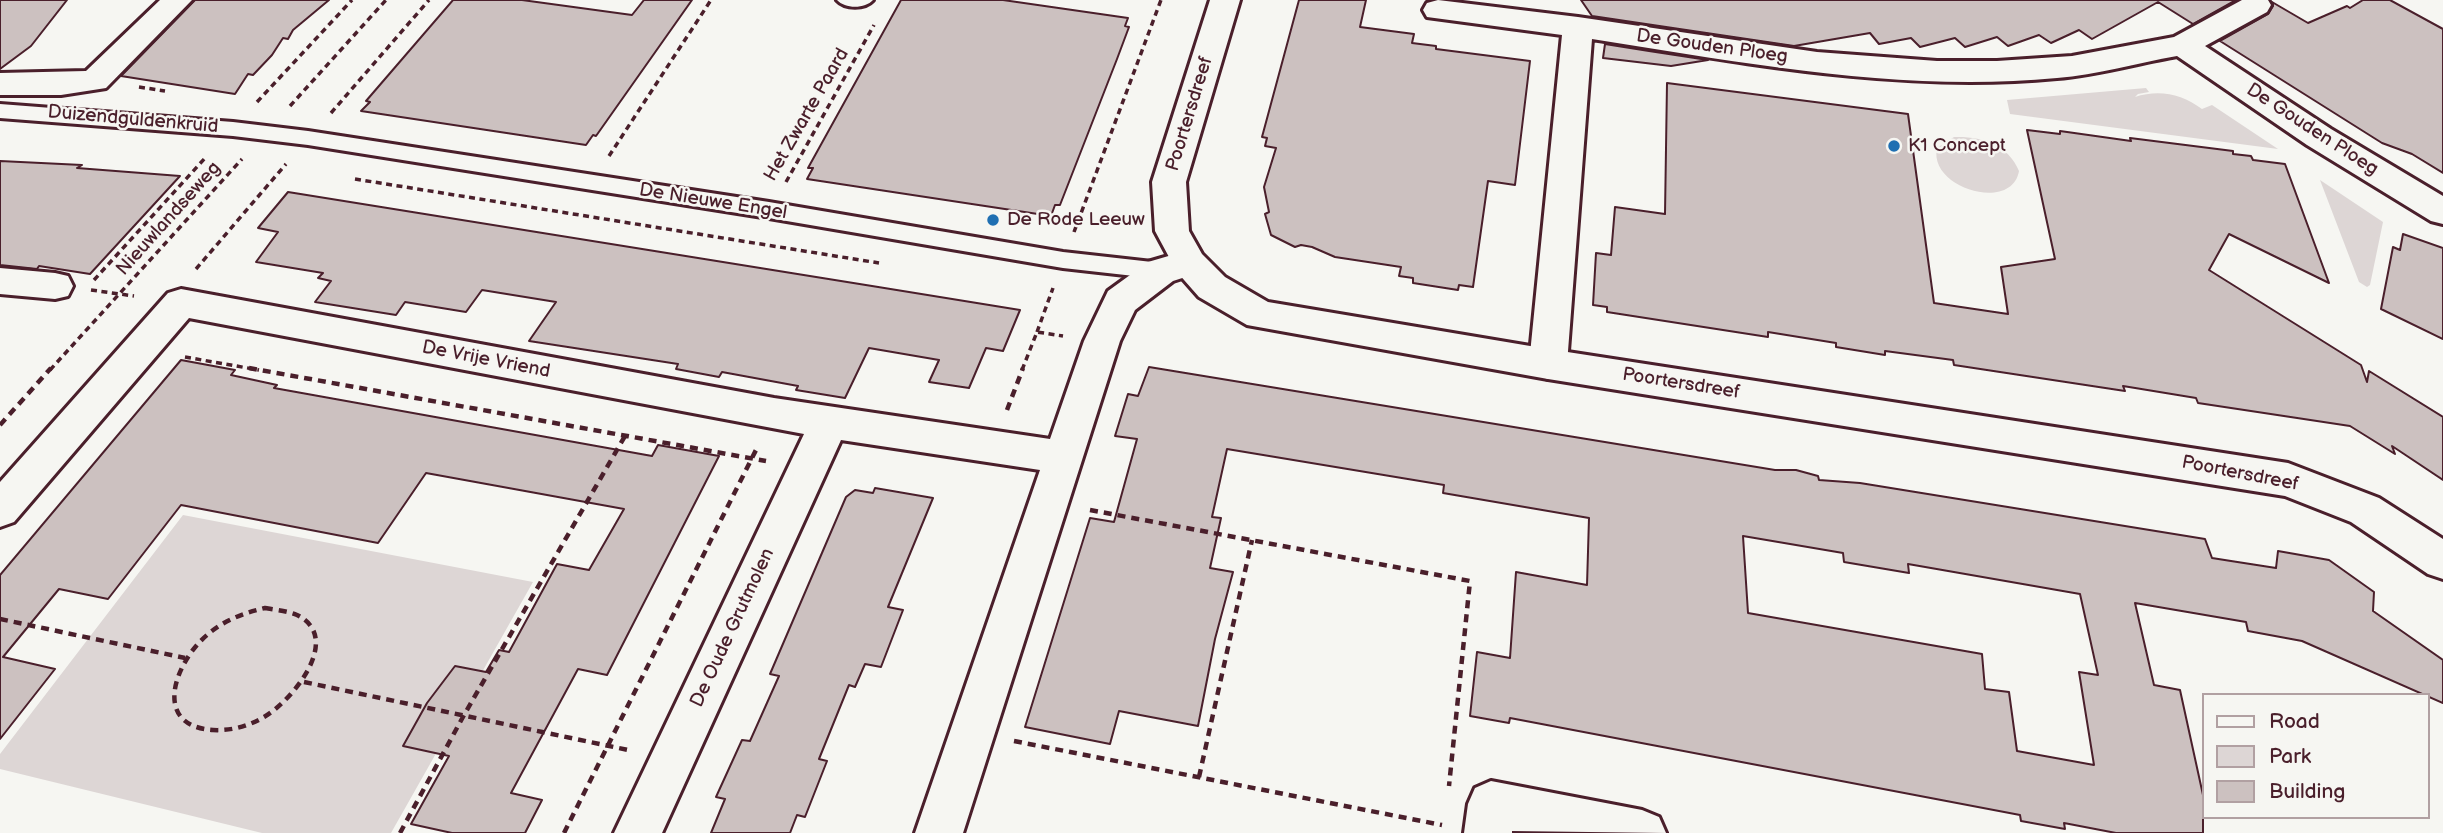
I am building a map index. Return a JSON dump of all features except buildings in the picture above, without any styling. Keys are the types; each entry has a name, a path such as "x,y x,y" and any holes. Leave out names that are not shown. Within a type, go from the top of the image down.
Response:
{"street":[{"path":"0,84 95,81 177,0"},
{"name":"Poortersdreef","path":"1225,0 1169,182 1175,267 1260,314 1548,364 2288,480 2365,510 2443,562"},
{"name":"De Gouden Ploeg","path":"1438,10 1578,27 1826,64 1948,72 2058,68 2182,45 2256,5"},
{"path":"1548,364 1578,27"},
{"name":"De Gouden Ploeg","path":"2182,45 2319,136 2443,212"},
{"path":"939,833 1102,341 1121,301 1175,267"},
{"path":"0,281 55,286"},
{"name":"De Vrije Vriend","path":"0,510 181,303 774,414 1063,457"},
{"name":"De Oude Grutmolen","path":"638,833 829,423"},
{"path":"1488,833 1491,804 1642,833"}],"lane":[{"path":"848,0 863,0"},
{"name":"Duizendguldenkruid","path":"0,111 265,133"},
{"name":"De Nieuwe Engel","path":"265,133 769,210 1063,260 1175,267"}],"path":[{"name":"Nieuwlandseweg","path":"0,425 386,0"},
{"path":"568,214 711,0"},
{"path":"1073,234 1161,0"},
{"name":"Het Zwarte Paard","path":"748,242 769,210 875,23"},
{"path":"241,160 252,162"},
{"path":"274,165 298,169"},
{"name":"De Nieuwe Engel","path":"352,178 880,263"},
{"path":"993,447 1063,260"},
{"path":"1040,288 1053,290"},
{"path":"1037,332 1102,341"},
{"path":"140,349 808,468"},
{"path":"564,833 774,414"},
{"path":"400,833 464,715 625,436"},
{"path":"1048,503 1470,581 1448,796"},
{"path":"1199,777 1252,540"},
{"path":"265,608 285,609 301,616 312,627 317,643 314,662 304,682 286,702 264,718 239,727 215,731 193,726 179,715 173,698 175,678 185,658 200,640 220,624 265,608"},
{"path":"0,619 185,658"},
{"path":"304,682 672,760"},
{"path":"972,733 1444,825"}],"green space":[{"path":"2146,88 2149,92 2135,97 2161,93 2186,100 2202,109 2212,105 2278,149 2010,114 2007,100"},
{"path":"1954,137 1984,140 2001,148 2019,171 2013,184 2002,191 1988,193 1957,184 1945,174 1938,162 1937,148"},
{"path":"2320,180 2383,222 2370,285 2367,287 2359,282"},
{"path":"183,515 533,582 391,833 262,833 0,769 0,754"}],"place":[{"name":"K1 Concept","path":"1894,146"},
{"name":"De Rode Leeuw","path":"993,220"}]}
